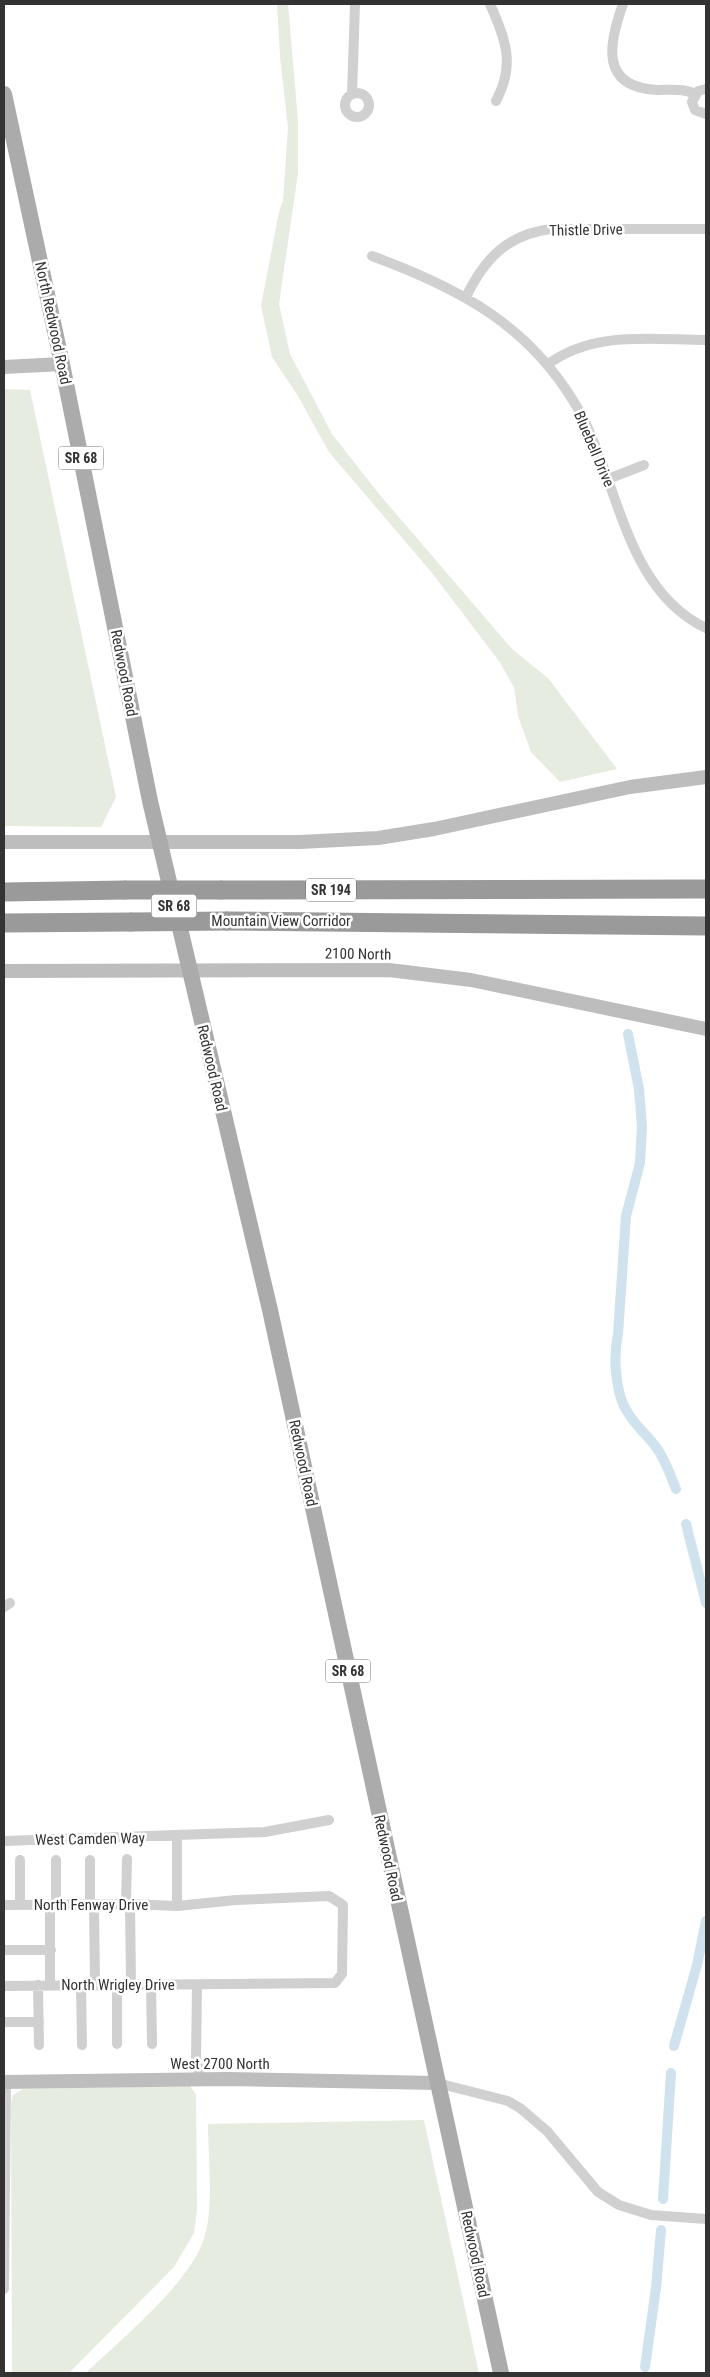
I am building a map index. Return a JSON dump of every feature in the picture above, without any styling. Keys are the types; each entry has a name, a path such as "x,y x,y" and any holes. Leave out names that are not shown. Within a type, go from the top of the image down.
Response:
{"highway":[{"path":"440,889 706,878"},
{"path":"440,889 706,889"},
{"name":"Mountain View Corridor","path":"4,892 440,889"},
{"path":"408,922 706,914"},
{"name":"Mountain View Corridor","path":"4,924 227,921 408,922"},
{"path":"408,922 706,926"}],"main road":[{"name":"North Redwood Road","path":"4,94 100,553"},
{"path":"4,367 62,364"},
{"name":"Redwood Road","path":"100,553 160,841 270,1310 501,2373"},
{"path":"4,842 290,842 378,838 434,830 630,787 706,777"},
{"name":"2100 North","path":"4,972 359,969 419,973 489,984 706,1029"},
{"name":"West 2700 North","path":"5,2082 200,2079 437,2083"}],"street":[{"path":"352,94 355,4"},
{"path":"490,4 504,36 506,49 505,85 496,101"},
{"path":"623,4 614,28 610,50 611,61 616,70 629,83 642,88 689,91 695,94"},
{"path":"695,94 706,89"},
{"path":"695,94 693,106 699,113 706,114"},
{"name":"Thistle Drive","path":"466,297 476,276 495,253 510,242 530,233 551,229 706,229"},
{"name":"Bluebell Drive","path":"372,256 432,280 466,297 507,326 547,365 581,414 599,451 624,524 656,585 675,607 706,628"},
{"path":"547,365 573,349 600,341 706,340"},
{"path":"608,479 644,465"},
{"name":"West Camden Way","path":"4,1841 177,1837 265,1832 329,1820"},
{"path":"177,1837 177,1906"},
{"path":"127,1859 131,1984"},
{"path":"20,1860 20,1905"},
{"path":"50,1985 56,1860"},
{"path":"90,1860 95,1985"},
{"name":"North Fenway Drive","path":"4,1905 128,1904 177,1906 236,1900 329,1896 343,1905 342,1974 335,1983 197,1985"},
{"path":"4,1950 51,1950"},
{"path":"117,1984 117,2044"},
{"path":"151,1984 152,2044"},
{"path":"38,1985 39,2045"},
{"path":"81,1985 82,2045"},
{"path":"197,1985 196,2059 200,2079"},
{"name":"North Wrigley Drive","path":"4,1986 197,1985"},
{"path":"4,2022 39,2022"},
{"path":"4,2289 5,2082"},
{"path":"437,2083 508,2101 520,2108 546,2131 598,2192 619,2205 651,2215 706,2219"}],"shaded area":[{"path":"277,4 288,4 298,121 298,173 279,304 290,354 332,434 379,494 512,649 548,678 617,769 560,782 531,752 518,716 514,687 499,661 432,573 329,452 298,396 272,357 261,306 279,212 283,201 288,128 280,56"},
{"path":"4,389 30,390 116,797 101,827 4,826"},
{"path":"190,2086 196,2094 197,2210 194,2233 174,2267 69,2373 12,2373 11,2102 13,2095 23,2089"},
{"path":"424,2120 479,2373 86,2373 136,2327 171,2290 187,2271 198,2252 208,2222 210,2181 208,2124"}],"waterway":[{"path":"628,1034 639,1089 642,1126 640,1163 626,1216 616,1343 616,1375 620,1396 628,1413 659,1452 676,1489"},
{"path":"686,1524 706,1603"},
{"path":"674,2046 697,1965 706,1921"},
{"path":"663,2199 671,2073"},
{"path":"645,2367 656,2288 661,2230"}]}
